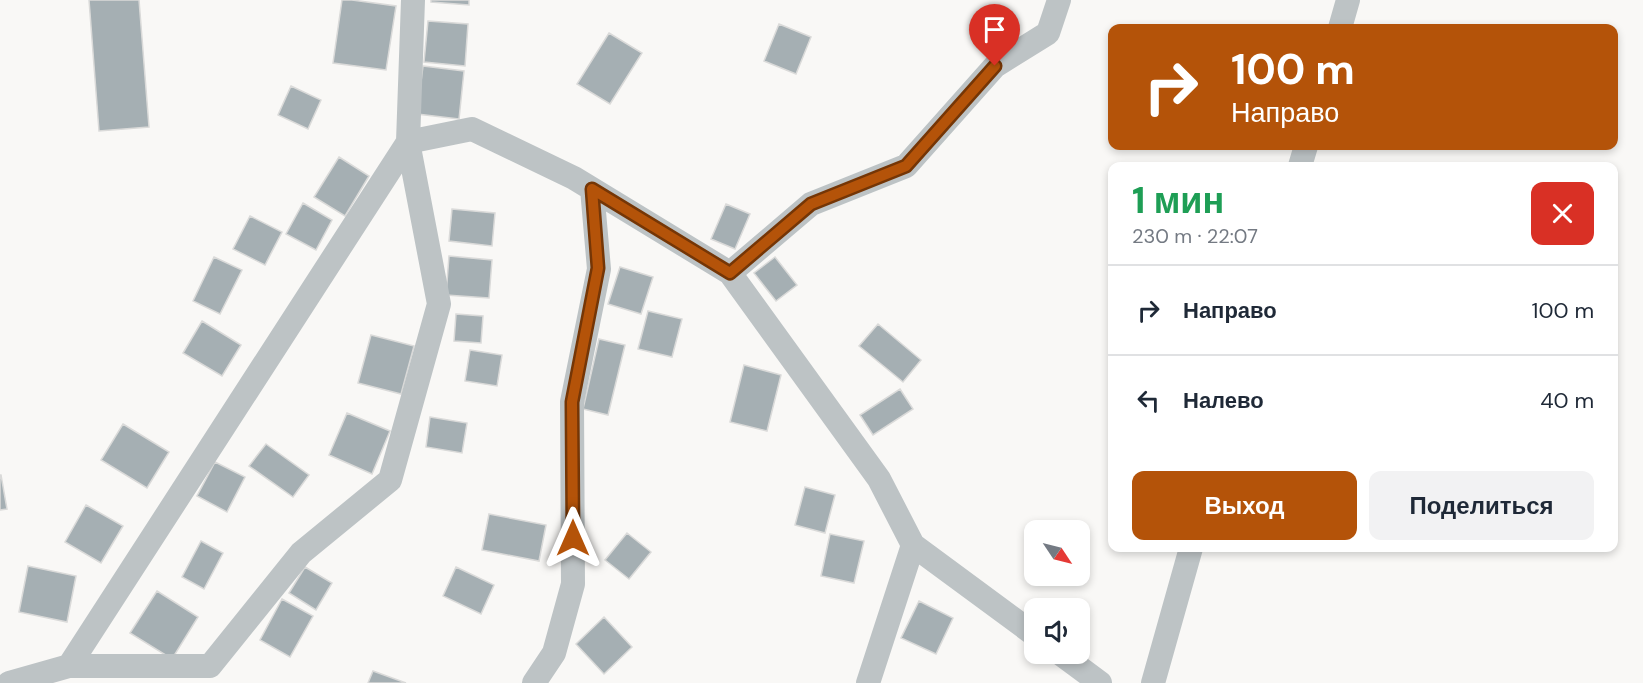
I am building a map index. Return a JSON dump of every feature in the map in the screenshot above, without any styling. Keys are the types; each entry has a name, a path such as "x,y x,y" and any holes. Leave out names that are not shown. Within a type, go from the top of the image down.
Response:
{"street":[{"path":"9,683 69,666 210,666 301,553 390,480 439,304 408,142 413,0"},
{"path":"730,273 811,204 906,166 995,66 1048,33 1059,0"},
{"path":"1341,24 1348,0"},
{"path":"69,666 408,142 472,129 574,178 730,273 879,479 913,545 1024,627"},
{"path":"534,683 554,652 573,584 572,402 598,268 592,189"},
{"path":"868,683 913,545"},
{"path":"1153,683 1190,552"},
{"path":"1074,664 1100,683"}],"building":[{"path":"89,0 139,0 149,127 99,131"},
{"path":"342,0 396,6 386,70 333,63"},
{"path":"431,0 469,0 469,5 431,2"},
{"path":"428,21 468,24 465,66 424,62"},
{"path":"779,24 811,37 796,74 764,61"},
{"path":"609,33 642,53 610,104 577,84"},
{"path":"423,66 464,71 459,119 417,114"},
{"path":"291,86 321,100 308,129 278,115"},
{"path":"339,157 369,176 345,216 314,197"},
{"path":"303,203 332,220 316,250 286,234"},
{"path":"726,204 750,214 735,249 711,239"},
{"path":"452,209 495,213 492,246 449,241"},
{"path":"250,216 282,232 265,265 233,249"},
{"path":"449,256 492,260 489,298 446,295"},
{"path":"214,257 242,270 220,314 193,301"},
{"path":"775,257 797,285 776,301 754,273"},
{"path":"620,267 653,277 641,314 608,304"},
{"path":"648,311 682,319 672,357 638,349"},
{"path":"456,314 483,316 481,343 454,341"},
{"path":"202,321 241,345 222,376 183,353"},
{"path":"878,324 921,360 903,382 859,346"},
{"path":"371,335 414,346 401,394 358,383"},
{"path":"599,339 625,345 608,415 583,409"},
{"path":"470,350 502,355 497,386 465,381"},
{"path":"744,365 781,375 767,431 730,422"},
{"path":"900,389 913,409 873,435 860,415"},
{"path":"347,413 390,431 372,474 329,455"},
{"path":"430,417 467,423 462,453 426,447"},
{"path":"123,424 169,452 147,488 101,460"},
{"path":"266,444 309,475 293,497 249,466"},
{"path":"215,462 245,477 227,512 197,496"},
{"path":"0,475 7,509 0,510"},
{"path":"805,487 835,495 825,533 795,525"},
{"path":"86,505 123,526 101,563 65,542"},
{"path":"489,514 546,525 539,561 482,550"},
{"path":"627,533 651,552 629,579 605,560"},
{"path":"830,534 864,541 854,583 821,576"},
{"path":"201,541 223,553 204,589 182,577"},
{"path":"28,566 76,576 67,622 19,612"},
{"path":"305,567 332,583 316,610 289,593"},
{"path":"456,567 494,585 481,614 443,596"},
{"path":"157,591 198,617 172,659 130,633"},
{"path":"282,599 313,616 290,657 260,640"},
{"path":"919,601 953,618 936,654 901,638"},
{"path":"604,617 632,647 604,674 576,644"},
{"path":"373,671 406,683 368,683"}],"route":[{"path":"573,538 572,402 598,268 592,189 730,273 811,204 906,166 995,66"}]}
